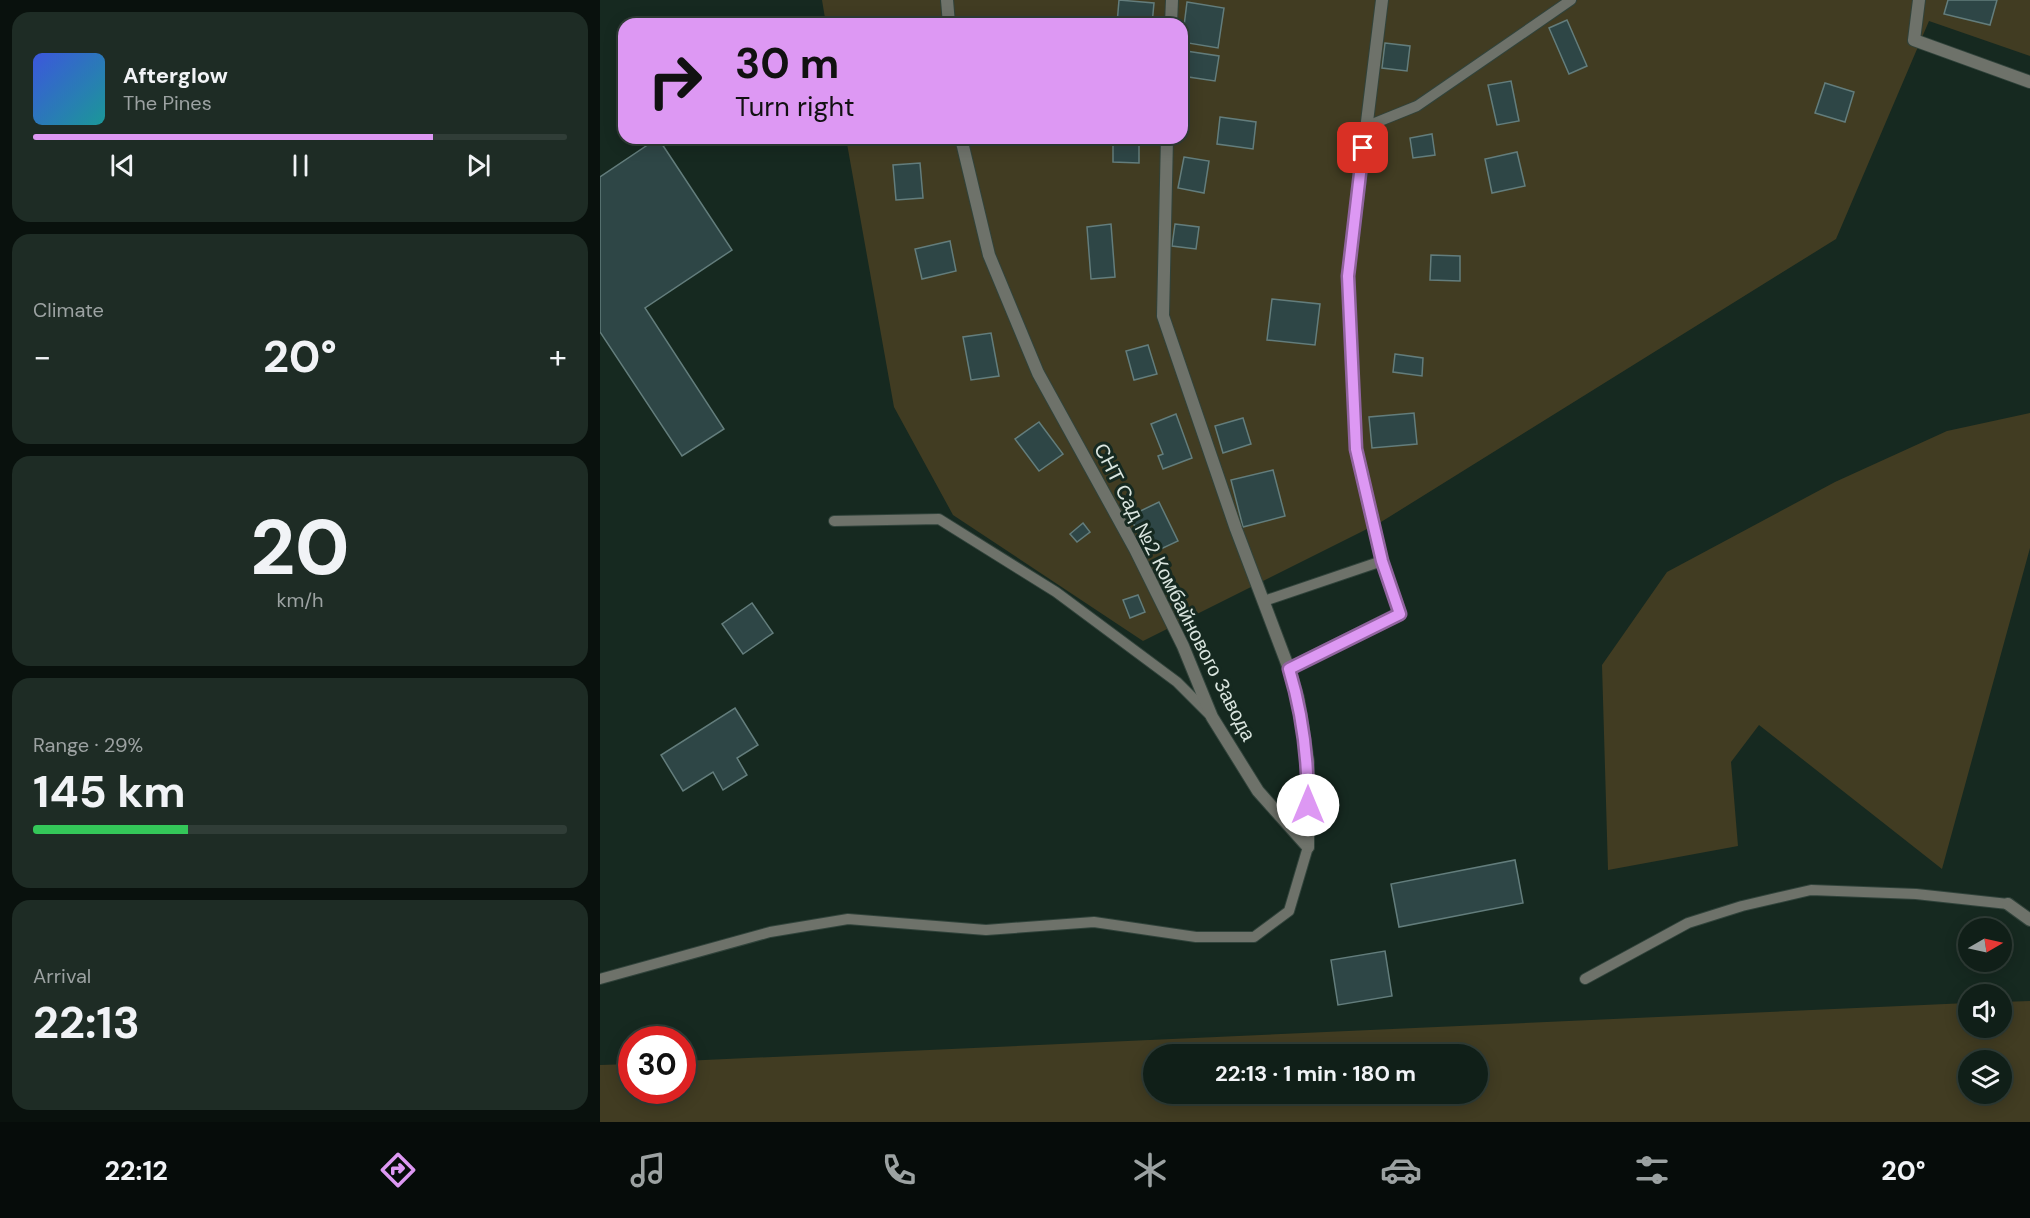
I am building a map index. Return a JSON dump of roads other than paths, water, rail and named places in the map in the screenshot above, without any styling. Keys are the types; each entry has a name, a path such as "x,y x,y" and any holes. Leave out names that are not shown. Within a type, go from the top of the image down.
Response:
{"street":[{"path":"947,0 948,18"},
{"path":"1171,18 1172,0"},
{"path":"1289,669 1400,614 1382,561 1356,449 1348,287 1365,127 1382,0"},
{"path":"1919,0 1914,40 2030,82"},
{"name":"СНТ Сад №2 Комбайнового Завода","path":"962,144 989,255 1038,373 1135,549 1183,646 1212,717 1258,791 1308,847"},
{"path":"1167,144 1163,316 1236,529 1298,698 1308,762 1308,847"},
{"path":"2008,904 2030,920"}],"lane":[{"path":"1365,127 1417,106 1571,0"},
{"path":"834,521 939,519 1056,592 1177,682 1212,717"},
{"path":"1264,601 1382,561"},
{"path":"600,980 770,932 848,919 986,930 1094,922 1196,937 1254,937 1289,911 1308,847"},
{"path":"1585,979 1688,923 1742,906 1811,890 1916,894 2008,904"}]}
